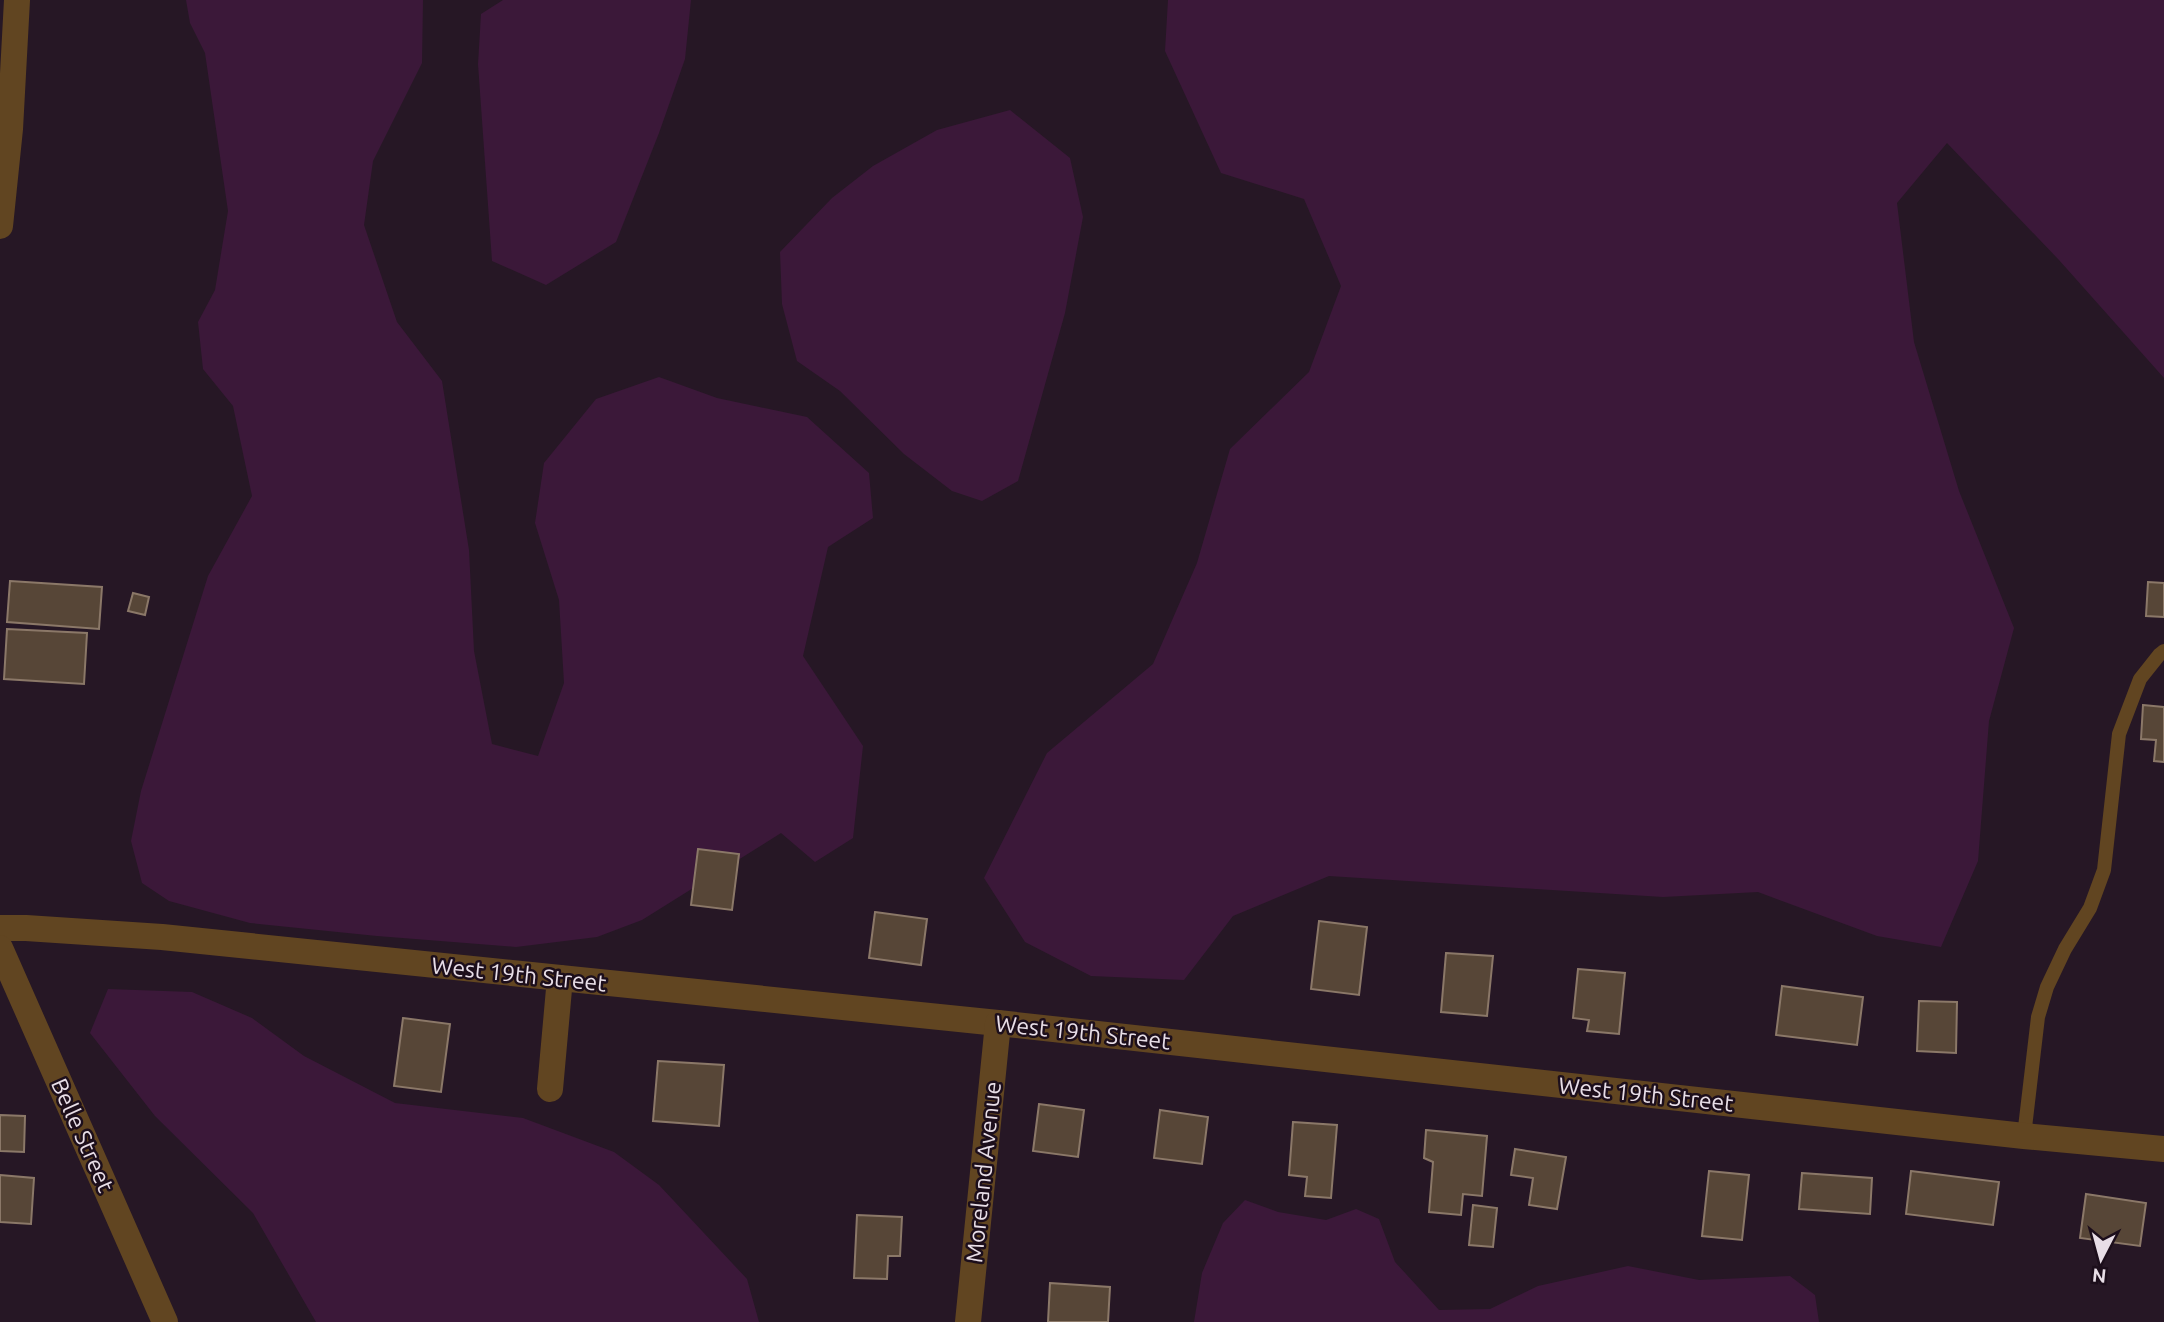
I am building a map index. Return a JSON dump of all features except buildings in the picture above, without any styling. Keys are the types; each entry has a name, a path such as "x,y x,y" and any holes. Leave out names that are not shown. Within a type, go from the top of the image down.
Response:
{"street":[{"path":"0,226 10,129 17,0"},
{"name":"West 19th Street","path":"0,928 162,937 998,1023 2024,1136 2164,1149"},
{"name":"Belle Street","path":"0,948 165,1322"},
{"path":"550,1088 560,978"},
{"name":"Moreland Avenue","path":"968,1322 998,1023"}],"lane":[{"path":"2024,1136 2038,1017 2046,987 2090,908 2104,870 2119,734 2140,679 2164,651"}],"shaded area":[{"path":"186,0 423,0 422,63 373,161 364,225 397,322 442,381 469,550 474,651 492,744 538,756 564,683 559,600 535,523 544,463 596,399 659,377 717,398 807,417 869,473 873,518 828,547 803,656 863,746 853,838 815,862 781,833 642,920 597,937 516,947 250,923 169,901 142,883 131,841 141,791 208,576 252,496 233,406 203,369 198,322 215,290 228,211 205,53 190,23"},
{"path":"503,0 691,0 685,59 616,242 546,285 492,261 478,64 481,14"},
{"path":"1168,0 2164,0 2164,378 2059,260 1947,143 1897,203 1914,342 1959,491 2014,628 1989,721 1978,861 1941,947 1877,936 1758,892 1663,897 1329,876 1233,916 1184,980 1091,976 1025,942 984,878 1047,753 1153,664 1197,563 1230,449 1309,372 1341,286 1304,199 1221,173 1165,51"},
{"path":"1010,110 1070,158 1083,217 1065,313 1018,481 982,501 952,491 904,454 840,391 797,361 782,304 780,252 832,198 873,166 937,130"},
{"path":"108,989 192,992 252,1018 304,1056 395,1103 523,1118 614,1152 659,1185 747,1279 759,1322 316,1322 253,1213 155,1116 90,1033"},
{"path":"1245,1200 1278,1212 1326,1220 1356,1209 1379,1219 1395,1262 1439,1310 1490,1309 1538,1286 1628,1266 1699,1280 1790,1276 1815,1295 1819,1322 1194,1322 1202,1273 1223,1223"}]}
